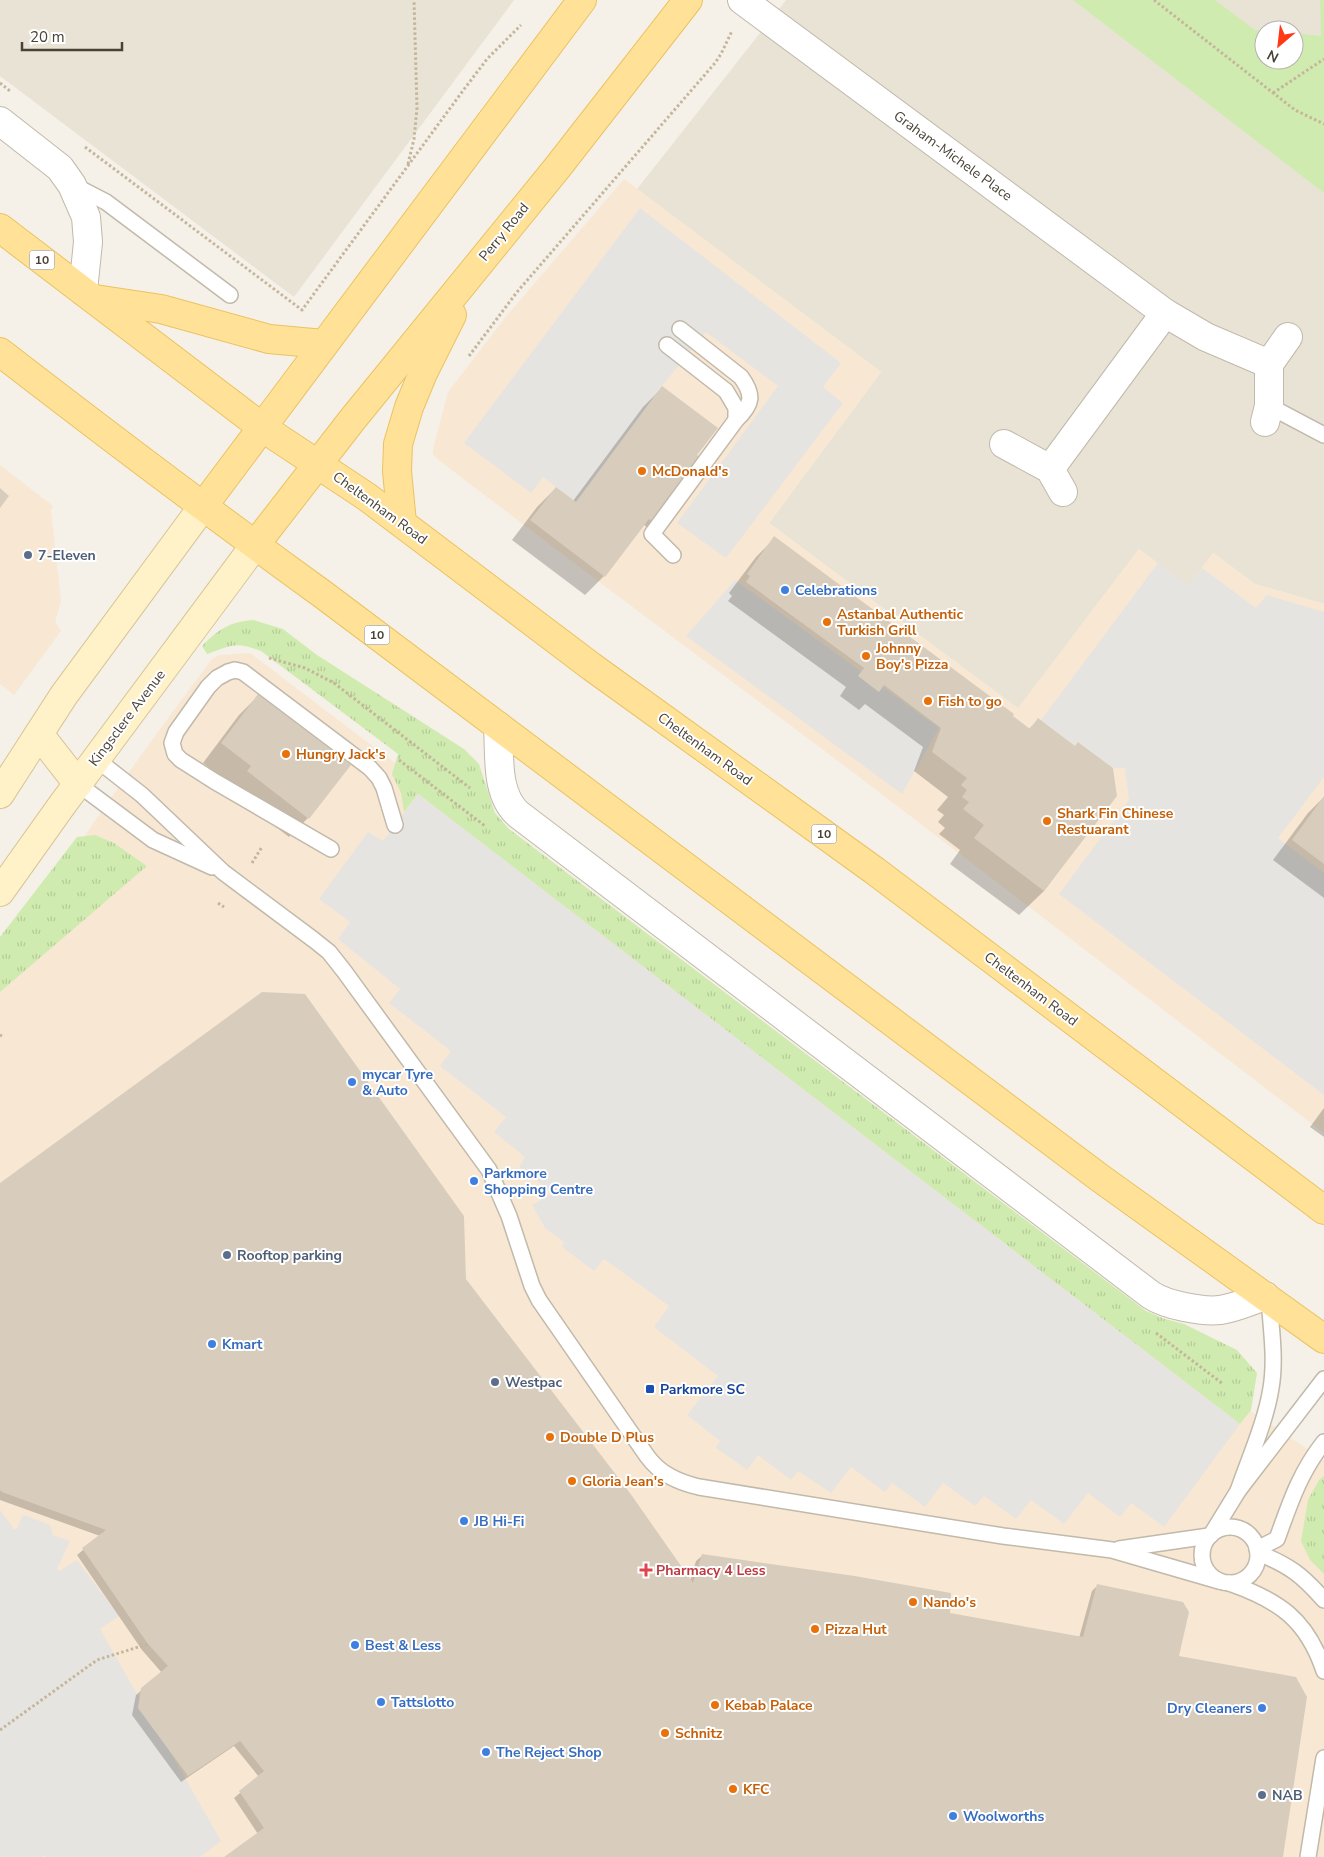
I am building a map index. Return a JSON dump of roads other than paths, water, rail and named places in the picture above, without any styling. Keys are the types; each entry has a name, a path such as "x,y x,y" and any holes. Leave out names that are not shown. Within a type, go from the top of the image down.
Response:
{"main road":[{"path":"0,794 80,673 582,0"},
{"name":"Perry Road","path":"255,545 352,420 557,168 688,0"},
{"name":"Cheltenham Road","path":"0,228 263,428 319,464 402,524 599,672 875,871 1324,1210"},
{"path":"402,524 398,444 406,416 423,373 478,264"},
{"path":"89,295 161,309 268,339 324,344"},
{"name":"10","path":"0,352 139,460 204,505 1100,1178 1324,1338"},
{"name":"Kingsclere Avenue","path":"0,892 255,545"},
{"path":"39,734 96,759"},
{"path":"39,734 78,784"}],"street":[{"name":"Graham-Michele Place","path":"745,3 1165,312 1206,337 1269,364"},
{"path":"0,121 60,168 72,185 86,217 89,295"},
{"path":"1004,444 1057,481 1165,312"},
{"path":"1267,414 1269,364 1288,337"},
{"path":"498,726 502,787 511,808 525,821 1156,1298 1180,1305 1213,1310 1267,1297"}],"lane":[{"path":"72,185 106,202 230,295"},
{"path":"673,555 652,534 736,420 745,412 751,395 741,376 680,329"},
{"path":"667,345 726,391 736,408 736,420"},
{"path":"1267,414 1324,435"},
{"path":"331,849 214,781 181,760 175,754 172,743 176,732 208,687 217,678 235,670 243,672 359,759 375,774 381,783 394,826"},
{"path":"96,759 142,795 223,872 283,915 328,952 441,1106 478,1152 502,1195 532,1286 539,1300 647,1456 660,1470 682,1483 730,1493 1003,1536 1112,1550 1223,1581 1261,1595 1288,1612 1308,1637 1324,1671"},
{"path":"78,784 153,840 223,872"},
{"path":"1238,1491 1272,1387 1273,1365 1267,1297"},
{"path":"1112,1550 1210,1535 1223,1528 1238,1528 1251,1536 1258,1551 1257,1564 1243,1580 1223,1581 1207,1571 1202,1561 1202,1550 1210,1535 1238,1491 1324,1378"},
{"path":"1258,1551 1277,1539 1298,1483 1322,1447"},
{"path":"1258,1551 1298,1574 1324,1600"},
{"path":"1308,1857 1324,1758"}],"place":[{"name":"McDonald's","path":"642,471"},
{"name":"7-Eleven","path":"28,555"},
{"name":"Celebrations","path":"785,590"},
{"name":"Astanbal Authentic Turkish Grill","path":"827,622"},
{"name":"Johnny Boy's Pizza","path":"866,656"},
{"name":"Fish to go","path":"928,701"},
{"name":"Hungry Jack's","path":"286,754"},
{"name":"Shark Fin Chinese Restuarant","path":"1047,821"},
{"name":"mycar Tyre & Auto","path":"352,1082"},
{"name":"Parkmore Shopping Centre","path":"474,1181"},
{"name":"Rooftop parking","path":"227,1255"},
{"name":"Kmart","path":"212,1344"},
{"name":"Westpac","path":"495,1382"},
{"name":"Parkmore SC","path":"650,1389"},
{"name":"Double D Plus","path":"550,1437"},
{"name":"Gloria Jean's","path":"572,1481"},
{"name":"JB Hi-Fi","path":"464,1521"},
{"name":"Pharmacy 4 Less","path":"646,1570"},
{"name":"Nando's","path":"913,1602"},
{"name":"Pizza Hut","path":"815,1629"},
{"name":"Best & Less","path":"355,1645"},
{"name":"Tattslotto","path":"381,1702"},
{"name":"Kebab Palace","path":"715,1705"},
{"name":"Dry Cleaners","path":"1262,1708"},
{"name":"Schnitz","path":"665,1733"},
{"name":"The Reject Shop","path":"486,1752"},
{"name":"KFC","path":"733,1789"},
{"name":"NAB","path":"1262,1795"},
{"name":"Woolworths","path":"953,1816"}]}
